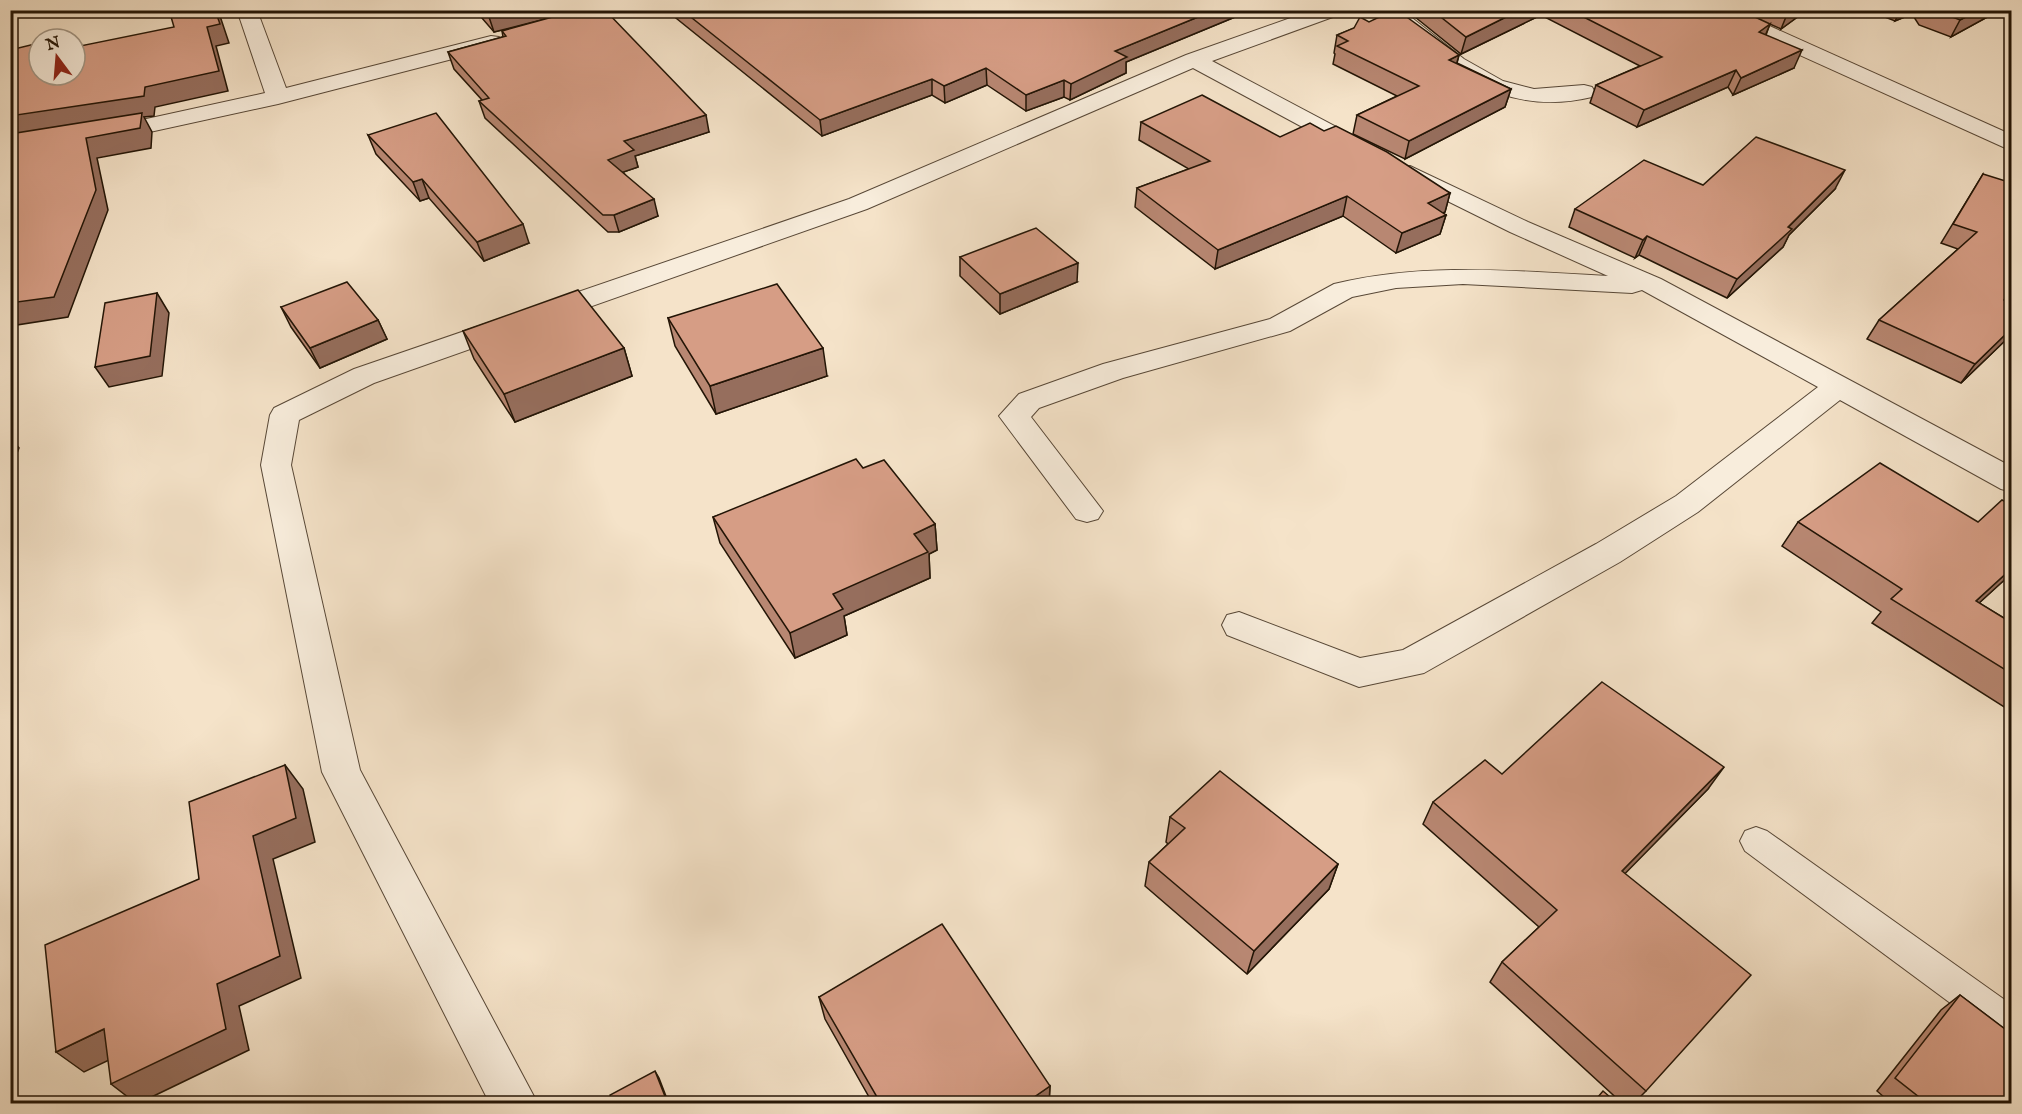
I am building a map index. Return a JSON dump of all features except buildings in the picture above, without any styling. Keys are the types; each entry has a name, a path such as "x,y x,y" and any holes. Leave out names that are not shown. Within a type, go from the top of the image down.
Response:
{"street":[{"path":"248,10 278,96"},
{"path":"515,1104 341,772 276,465 285,415 364,376 858,204 1194,60 1334,10"},
{"path":"1389,10 1448,57 1492,84 1533,96 1584,92"},
{"path":"1716,10 2012,144"},
{"path":"79,140 278,96 508,37"},
{"path":"1194,60 1360,148 1519,227 1652,285 2012,481"},
{"path":"1087,512 1014,416 1029,401 1113,371 1280,325 1344,290 1396,280 1463,276 1652,285"},
{"path":"1239,625 1359,673 1411,663 1608,554 1687,504 1840,386"}],"lane":[{"path":"1756,841 2012,1027"}]}
